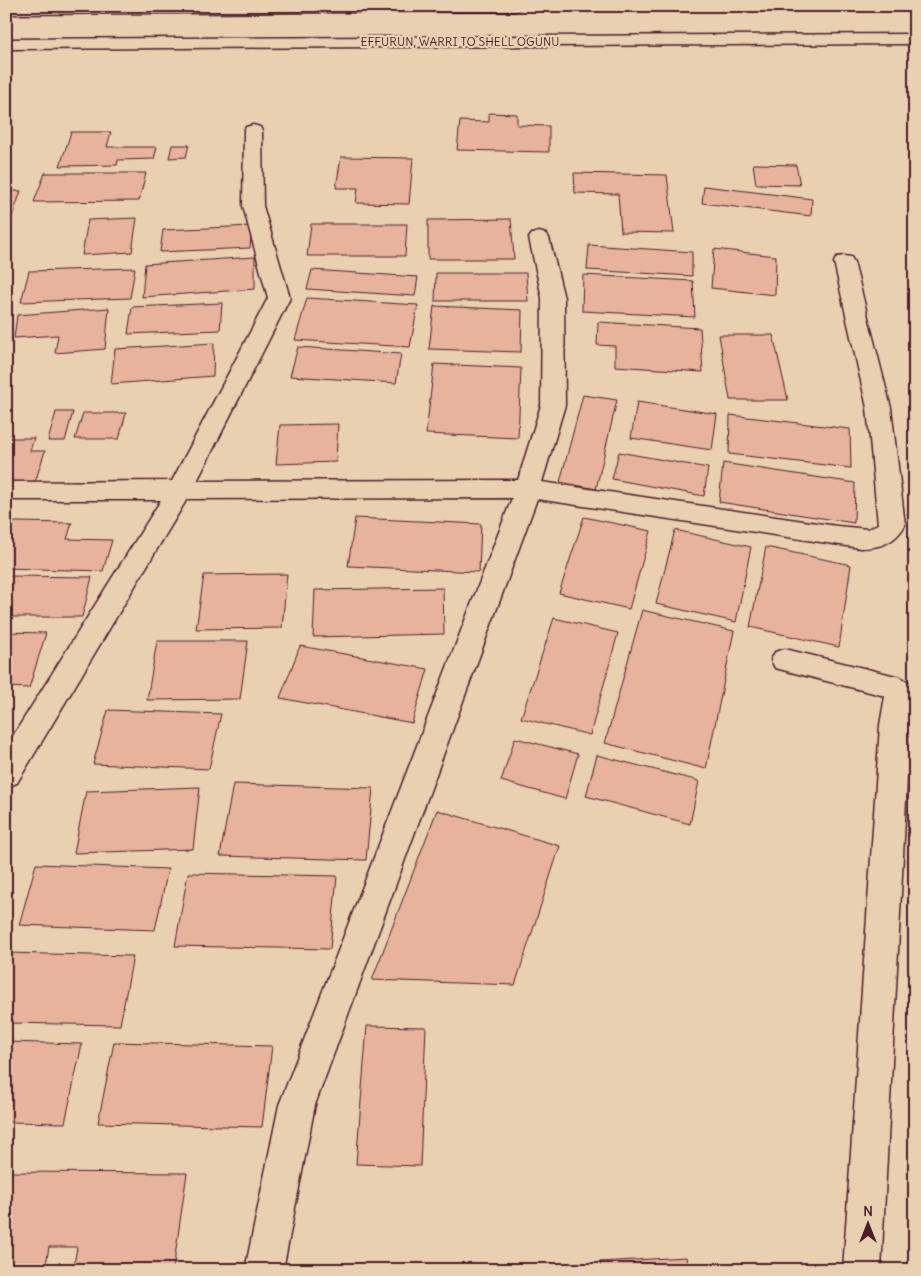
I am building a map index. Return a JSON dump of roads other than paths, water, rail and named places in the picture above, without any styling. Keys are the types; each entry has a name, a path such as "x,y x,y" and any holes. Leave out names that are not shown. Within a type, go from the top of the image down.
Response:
{"street":[{"path":"6,10 516,6"},
{"name":"EFFURUN, WARRI TO SHELL OGUNU","path":"6,44 915,39"},
{"path":"6,774 179,492 279,298 253,206 253,131"},
{"path":"264,1270 296,1105 528,489 554,405 553,298 539,238"},
{"path":"6,491 179,492 528,489 837,536 878,539 887,533 892,525 879,408 844,262"},
{"path":"785,660 890,685 899,690 900,695 895,725 862,1270"}]}
